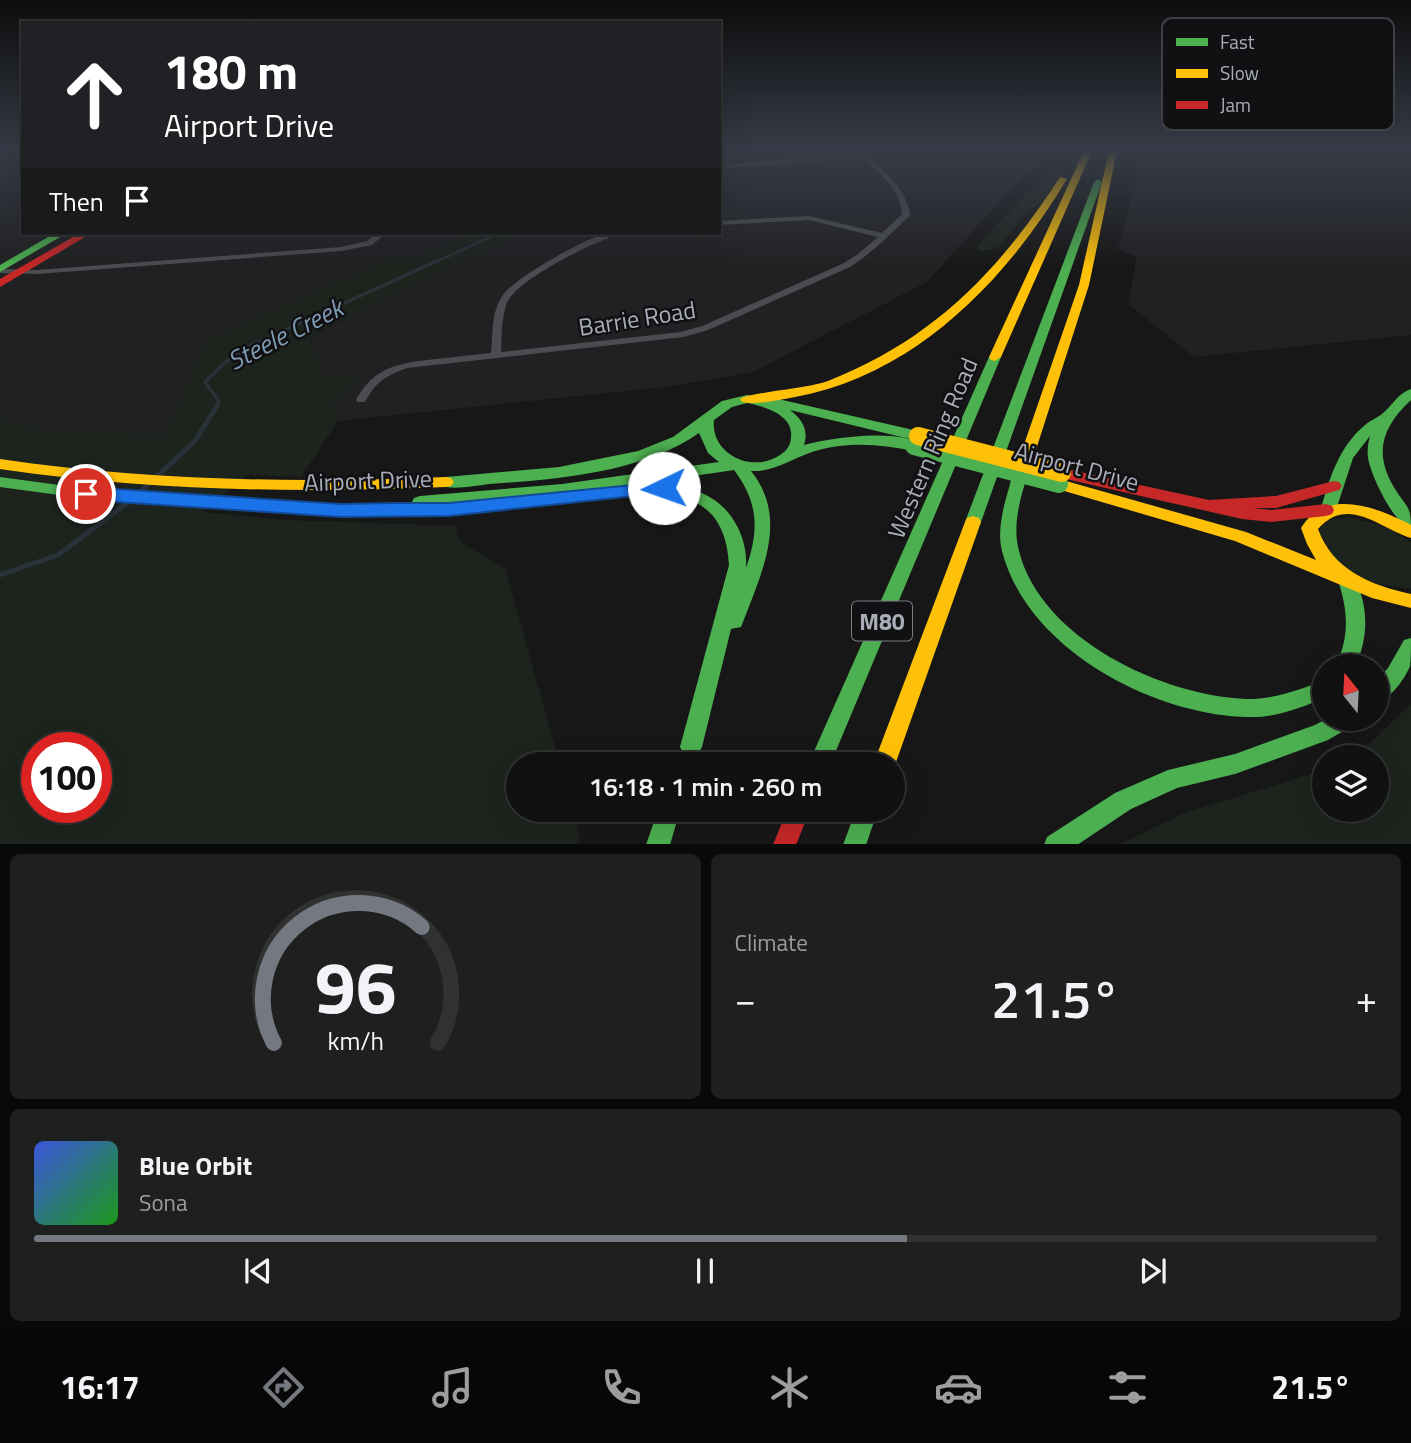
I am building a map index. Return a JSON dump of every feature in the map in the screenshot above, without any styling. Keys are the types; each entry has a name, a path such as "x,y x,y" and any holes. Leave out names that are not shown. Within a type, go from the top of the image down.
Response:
{"main road":[{"path":"689,752 764,529 765,516 761,493 738,466 721,456 710,445 705,436 705,422 718,408 747,399 794,394 831,384 858,372 928,332 1005,262 1044,212 1056,190"},
{"name":"Western Ring Road","path":"825,752 1069,190"},
{"name":"M80","path":"889,752 1096,190"},
{"path":"1107,190 1077,313 1011,501 1007,526 1013,564 1021,582 1040,608 1069,637 1110,665 1155,688 1203,702 1249,707 1294,702 1312,694"},
{"path":"0,270 59,235"},
{"path":"0,284 84,235"},
{"path":"1352,654 1359,639 1360,621 1345,580 1319,553 1311,539 1311,524 1327,510 1334,486 1355,440 1368,426 1381,419 1399,401 1411,394"},
{"path":"738,466 768,463 791,455 799,446 798,427 787,412 773,402 747,399"},
{"name":"Airport Drive","path":"773,402 1061,478 1276,547 1376,594 1411,601"},
{"path":"1381,419 1375,446 1376,470 1384,489 1411,523"},
{"name":"Airport Drive","path":"0,464 89,478 233,488 319,488 435,482 592,465 655,453 692,436 705,422"},
{"name":"Airport Drive","path":"791,455 808,447 845,439 916,441"},
{"name":"Airport Drive","path":"0,481 69,491 220,503 348,505 459,500 738,466"},
{"name":"Airport Drive","path":"1061,478 1271,516 1348,508 1371,513 1411,532"},
{"path":"1193,504 1271,503 1299,499 1334,486"},
{"path":"248,503 341,510 449,509 652,488 677,490 701,498 723,513 732,525 736,532 739,552 738,565 691,747"},
{"path":"1390,680 1411,646"},
{"path":"1057,844 1123,801 1176,778 1235,764 1323,732"},
{"path":"658,844 665,822"},
{"path":"784,844 794,822"},
{"path":"854,844 863,822"}],"street":[{"name":"Barrie Road","path":"361,401 367,386 379,375 405,365 496,354 652,341 705,328 847,265 885,236 906,215 907,205 894,190"},
{"path":"721,223 809,218 885,236"},
{"path":"0,270 22,272 348,248 369,243 379,235"},
{"path":"496,354 500,311 506,297 519,283 610,235"}],"shaded area":[{"path":"0,190 21,190 21,235 470,235 410,262 392,258 206,340 166,436 39,429 0,419"},
{"path":"721,190 1010,190 927,282 753,372 665,387 338,421 332,404 358,378 322,374 309,337 515,235 721,235"},
{"path":"1031,190 1050,190 1047,197 1023,217 997,249 979,251 978,246"},
{"path":"1134,190 1411,190 1411,335 1194,357 1128,304 1137,257 1118,249"},
{"path":"470,235 515,235 309,337 322,374 359,377 332,404 338,421 301,477 247,475 202,512 286,520 456,526 460,542 505,568 556,752 506,752 506,822 576,822 580,837 576,844 0,844 0,419 39,429 165,436 206,340 392,258 410,262"},
{"path":"1347,517 1381,525 1411,542 1411,588 1368,580 1354,574 1331,556 1319,531 1331,520"},
{"path":"1411,704 1411,844 1121,844 1184,813 1312,774 1312,822 1389,822 1389,745 1368,745 1381,732 1390,732 1390,724"}],"waterway":[{"name":"Steele Creek","path":"433,263 495,235"},
{"name":"Steele Creek","path":"217,407 219,401 205,382 223,364 247,347 437,261"},
{"name":"Steele Creek","path":"138,494 195,441 217,407"},
{"name":"Steele Creek","path":"0,575 58,555 131,500"}],"traffic: fast":[{"path":"973,522 1095,190"},
{"path":"0,269 59,235"},
{"path":"825,752 995,357"},
{"path":"1411,393 1393,409 1381,425 1375,456 1387,488 1411,523"},
{"path":"747,399 779,409 795,423 799,431 798,442 785,459 766,466 733,463 724,459 711,445 706,432 707,418 727,404 747,399"},
{"path":"778,403 918,436"},
{"path":"1329,509 1346,458 1360,438 1381,420"},
{"path":"446,482 530,476 615,462 669,445 705,422"},
{"path":"791,455 837,441 867,440 914,446"},
{"path":"914,446 1059,484"},
{"path":"1025,462 1010,516 1010,550 1022,582 1043,613 1071,640 1104,663 1140,682 1178,697 1214,705 1248,708 1269,707 1312,694"},
{"path":"420,502 562,489 737,465"},
{"path":"734,622 757,562 764,522 761,503 753,484 739,466"},
{"path":"0,482 103,496 257,504"},
{"path":"248,504 349,510 425,510 655,489 677,490 700,498 719,511 726,520 735,541 738,565 691,747"},
{"path":"1347,580 1356,613 1356,634 1351,654"},
{"path":"1390,680 1411,646"},
{"path":"1057,844 1123,801 1176,778 1235,764 1323,732"},
{"path":"658,844 665,822"},
{"path":"854,844 863,822"}],"traffic: slow":[{"path":"747,399 789,394 831,384 867,369 902,349 965,302 993,274 1019,244 1056,190"},
{"path":"995,357 1070,190"},
{"path":"1025,462 1084,285 1104,190"},
{"path":"918,436 1062,473"},
{"path":"0,464 167,483 334,486 446,482"},
{"path":"1059,484 1240,536 1344,579"},
{"path":"1411,532 1372,514 1344,509 1319,517 1309,528 1315,544 1335,570 1363,587 1411,601"},
{"path":"889,752 973,522"}],"traffic: jam":[{"path":"0,284 84,235"},
{"path":"1062,473 1242,513 1271,516 1326,510"},
{"path":"1215,504 1276,502 1334,486"},
{"path":"784,844 794,822"}],"route":[{"path":"86,494 341,510 395,510 449,509 664,488"}]}
